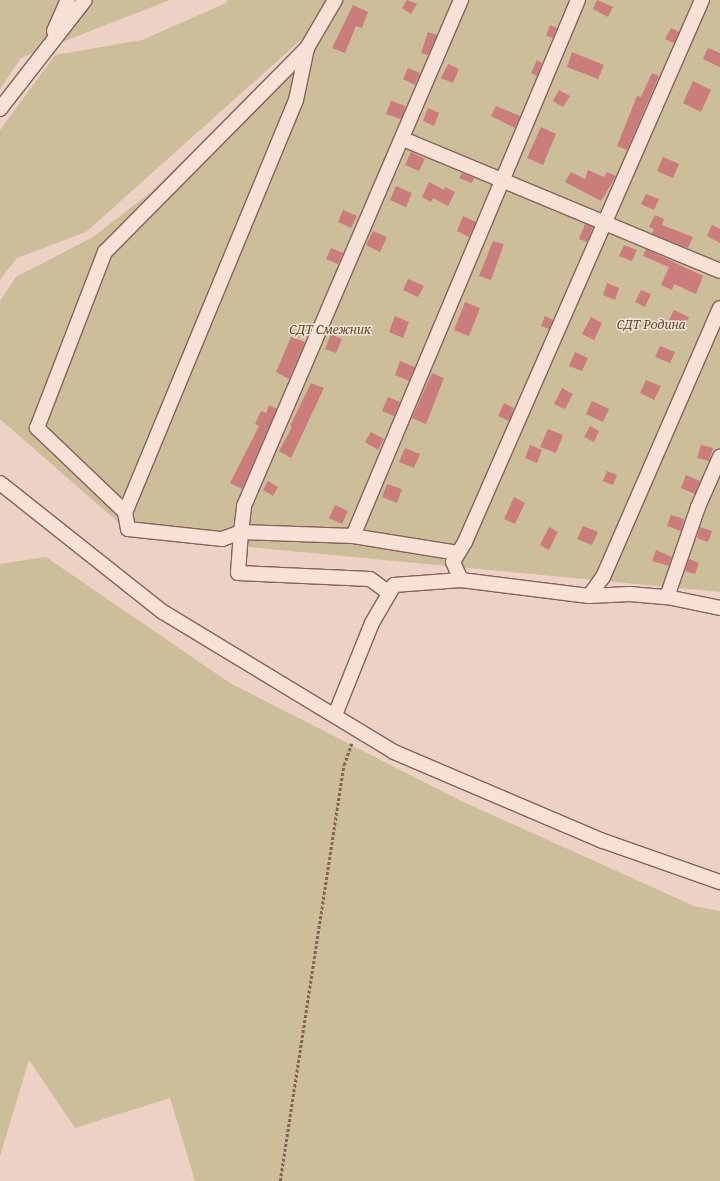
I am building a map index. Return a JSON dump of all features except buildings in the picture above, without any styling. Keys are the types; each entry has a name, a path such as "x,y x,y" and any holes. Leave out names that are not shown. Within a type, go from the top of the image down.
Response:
{"street":[{"path":"45,51 68,0"},
{"path":"0,109 85,0"},
{"path":"125,512 37,428 105,252 307,48 335,0"},
{"path":"389,593 370,578 238,573 244,506 403,139 461,0"},
{"path":"353,536 578,0"},
{"path":"461,580 453,562 605,223 702,0"},
{"path":"307,48 296,100 125,512 128,529 222,539 241,532 353,536 458,553"},
{"path":"403,139 720,271"},
{"path":"589,596 602,577 720,308"},
{"path":"667,597 698,507 720,458"},
{"path":"0,484 163,612 394,752 603,841 720,882"},
{"path":"335,715 372,623 394,585 461,580 589,596 630,594 667,597 720,608"}],"path":[{"path":"280,1181 344,766 357,729"}],"green space":[{"path":"0,0 170,0 21,58 0,89"},
{"name":"СДТ Смежник","path":"227,0 720,0 720,592 134,536 0,419 0,301 16,277 93,237 151,192 297,49 302,39 86,232 17,258 0,280 0,130 55,55 142,40 226,3"},
{"path":"46,557 230,683 459,800 694,906 720,911 720,1181 195,1181 170,1098 75,1128 29,1060 0,1156 0,564"}],"park label":[{"name":"СДТ Родина","path":"651,325"}]}
